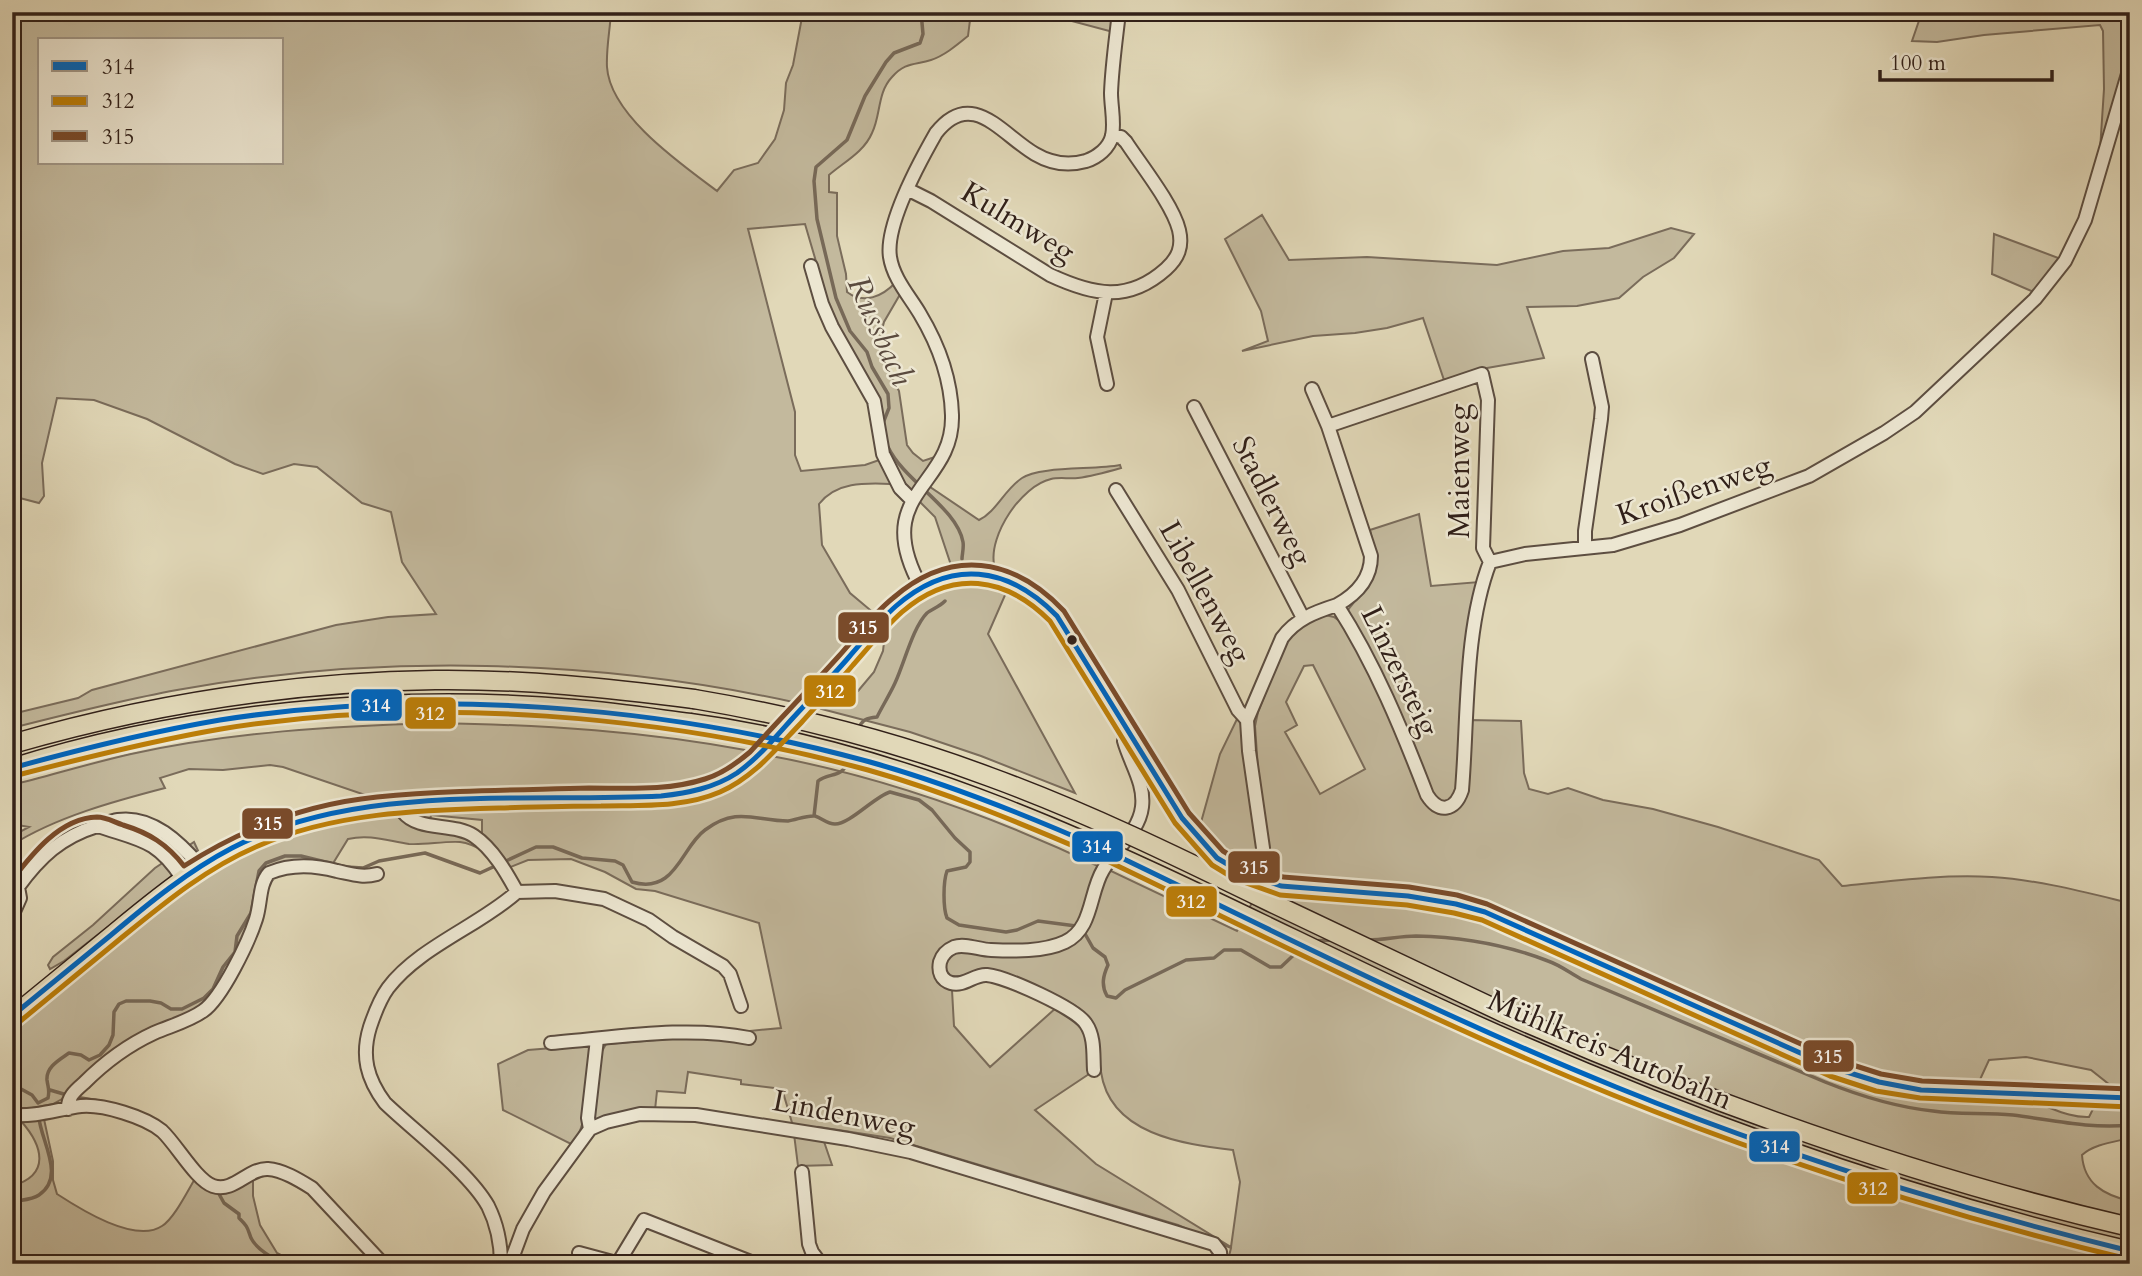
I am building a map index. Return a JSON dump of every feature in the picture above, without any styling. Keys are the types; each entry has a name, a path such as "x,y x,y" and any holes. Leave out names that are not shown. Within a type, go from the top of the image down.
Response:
{"highway":[{"name":"Mühlkreis Autobahn","path":"12,744 98,721 200,701 359,683 437,680 611,689 694,699 797,719 935,757 1116,829 1504,1013 1644,1073 1814,1137 1958,1182 2130,1227"},
{"name":"Mühlkreis Autobahn","path":"12,768 110,742 215,722 318,710 443,704 574,709 690,723 808,746 883,766 981,799 1101,848 1432,1005 1615,1086 1806,1158 1998,1218 2130,1251"}],"main road":[{"path":"12,1016 182,877 242,842 280,828 345,811 402,804 660,795 707,788 734,775 756,758 892,610 921,587 967,573 1014,581 1047,604 1189,827 1217,858 1256,879 1304,889 1434,899 1485,912 1870,1081 1892,1087 1935,1092 2130,1098"}],"street":[{"path":"921,587 906,550 905,524 917,493 947,447 952,418 948,384 940,357 890,258 897,218 907,189 936,133 943,124 957,116 973,114 992,121 1035,154 1058,163 1069,164 1100,155 1112,135 1111,91 1119,12"},
{"name":"Kroißenweg","path":"1490,562 1525,554 1613,545 1786,487 1838,460 1899,423 1934,397 2035,299 2065,261 2085,220 2130,67"},
{"name":"Kulmweg","path":"907,189 932,201 1050,275 1086,289 1106,293 1137,289 1150,282 1176,260 1181,243 1173,215 1126,142 1112,135"},
{"path":"811,266 832,327 874,401 883,454 900,488 917,493"},
{"path":"1106,293 1097,337 1107,384"},
{"path":"1585,548 1602,407 1592,359"},
{"name":"Maienweg","path":"1328,426 1482,374 1488,400 1483,548 1490,562"},
{"path":"1312,389 1328,426 1371,556 1367,577 1348,599 1337,605"},
{"name":"Stadlerweg","path":"1194,407 1303,618"},
{"name":"Libellenweg","path":"1116,490 1178,590 1238,710 1247,720"},
{"name":"Linzersteig","path":"1256,879 1264,848 1247,720 1282,638 1291,626 1303,618 1337,605 1359,639 1392,709 1427,795 1433,804 1442,808 1451,807 1459,800 1462,790 1465,717 1473,647 1480,594 1490,562"},
{"path":"1094,1070 1090,1030 1079,1016 1056,1002 995,977 980,975 963,983 949,983 943,979 939,968 946,952 955,947 991,950 1050,947 1063,943 1079,932 1102,871 1134,827 1142,806 1141,785 1124,741"},
{"path":"402,804 403,812 417,822 473,835 500,865 517,892"},
{"path":"12,916 20,898 15,889 50,849 76,833 98,826 122,820 156,828 174,839 200,866"},
{"path":"98,826 150,844 170,860 182,877"},
{"path":"12,1115 39,1114 71,1100 101,1068 134,1043 191,1018 213,1003 249,937 256,918 262,885 269,873 291,867 307,867 356,876 377,874"},
{"path":"501,1264 499,1236 488,1206 467,1179 385,1103 374,1088 365,1053 366,1039 386,989 441,945 498,908 517,892 555,891 604,899 649,920 723,966 730,974 741,1006"},
{"path":"551,1043 683,1033 749,1038"},
{"path":"510,1264 532,1213 556,1173 590,1129 588,1118 597,1039"},
{"path":"71,1100 148,1122 169,1139 202,1179 211,1185 221,1188 232,1185 259,1170 267,1169 299,1180 312,1188 383,1264"},
{"name":"Lindenweg","path":"590,1129 606,1122 640,1114 696,1115 848,1139 911,1152 1214,1244 1220,1252 1221,1264"},
{"path":"803,1172 809,1244 811,1252 821,1264"},
{"path":"579,1253 619,1264 644,1220 756,1264"}],"shaded area":[{"path":"12,12 611,12 607,67 611,85 620,103 667,153 717,191 734,170 758,163 775,139 784,110 786,83 793,65 803,12 971,12 968,36 941,56 906,66 892,77 881,97 875,126 868,140 859,151 829,175 829,192 837,193 837,236 846,274 847,292 860,298 873,297 896,282 902,291 884,322 878,345 899,391 907,445 923,461 935,457 912,490 907,488 886,453 877,404 832,316 805,224 748,229 795,412 795,455 801,471 865,465 882,459 893,484 843,487 826,496 819,504 822,545 850,593 875,614 793,702 641,677 486,666 408,666 253,678 136,698 12,728 12,714 78,698 92,690 336,625 388,617 436,614 402,562 391,512 362,503 317,467 294,464 263,474 235,464 147,419 94,400 57,398 42,463 44,496 39,503 12,496 12,368 20,357 19,334 12,312"},
{"path":"1038,12 1115,12 1113,32"},
{"path":"1922,12 2130,12 2130,59 2121,78 2100,150 2104,89 2103,31 2100,25 1937,42 1912,41"},
{"path":"1262,215 1289,260 1367,257 1497,265 1563,251 1609,248 1671,228 1694,234 1674,258 1643,277 1619,298 1577,306 1527,307 1544,358 1487,368 1444,380 1423,318 1387,328 1313,336 1242,351 1268,341 1261,311 1225,239"},
{"path":"1994,234 2061,259 2036,293 1992,274"},
{"path":"1120,465 1121,468 1089,476 1051,479 1029,491 1018,501 1002,526 994,552 994,564 969,562 951,565 935,517 918,500 927,485 979,520 990,512 1016,483 1030,474"},
{"path":"1419,514 1431,586 1479,582 1457,795 1443,804 1431,792 1348,610 1366,587 1376,560 1370,530"},
{"path":"969,579 1009,586 988,634 1075,793 981,756 910,732 810,706 858,691 874,672 883,651 886,624 933,590"},
{"path":"1316,617 1334,617 1355,640 1401,740 1427,806 1437,812 1448,812 1457,808 1464,799 1470,758 1469,720 1521,721 1524,773 1529,789 1548,794 1568,788 1603,800 1653,809 1718,827 1819,860 1842,886 1936,877 1992,877 2044,884 2130,903 2130,1086 2110,1085 2091,1070 2026,1057 1989,1060 1972,1097 2023,1100 2080,1117 2089,1117 2094,1107 2130,1111 2130,1138 2098,1146 2082,1155 2087,1174 2097,1187 2130,1201 2130,1264 1227,1264 1231,1248 1178,1225 890,1138 819,1127 832,1165 798,1166 793,1126 782,1089 741,1084 741,1080 688,1072 685,1093 657,1091 655,1110 640,1109 597,1120 594,1113 601,1053 606,1044 682,1038 753,1041 749,1031 781,1028 759,923 655,891 636,889 605,872 571,859 528,860 508,868 482,836 482,820 431,815 430,820 412,811 685,798 730,784 766,755 852,774 937,800 1020,831 1100,867 1083,919 1073,931 1060,939 1027,946 960,942 950,945 935,958 939,977 952,990 954,1026 990,1067 1057,1007 1076,1020 1088,1042 1089,1074 1035,1110 1096,1164 1231,1247 1240,1182 1233,1150 1171,1139 1151,1132 1118,1110 1107,1093 1094,1029 1079,1008 1054,994 985,968 964,976 948,976 943,963 949,951 953,950 1033,952 1071,941 1080,934 1089,919 1107,869 1237,931 1271,867 1258,769 1255,726 1258,712 1286,642 1296,629","holes":["1313,665 1365,769 1320,794 1285,732 1297,725 1286,702 1304,666"]},
{"path":"1238,717 1242,727 1258,843 1257,858 1252,865 1219,844 1200,826 1220,754"},
{"path":"437,723 595,730 672,738 751,751 719,775 685,786 374,798 283,767 270,765 223,770 189,769 160,778 165,788 67,818 12,845 12,836 29,827 12,824 12,785 131,754 207,740 321,728"},
{"path":"389,811 413,823 461,837 485,852 460,842 409,844 356,838 348,839 332,865 270,868 247,932 209,1001 84,1077 62,1099 53,1104 12,1108 12,1024 188,883 244,849 294,829"},
{"path":"194,842 200,855 64,961 50,969 48,965 53,957 93,925 155,868"},
{"path":"590,1045 592,1049 583,1123 573,1145 503,1110 498,1064 528,1050"},
{"path":"44,1119 57,1194 79,1208 123,1228 151,1230 167,1222 196,1177 203,1186 253,1179 253,1196 260,1225 277,1253 298,1264 12,1264 12,1186 33,1175 39,1159 34,1140 21,1121"}],"waterway":[{"name":"Russbach","path":"883,423 889,408 888,394 872,367 867,352 850,331 836,298 817,219 814,181 816,167 847,140 865,96 886,62 894,53 920,43 923,34 921,12"},
{"name":"Russbach","path":"888,447 959,530 963,542 962,559"},
{"name":"Russbach","path":"858,730 865,720 877,717 895,683 922,619 945,601"},
{"name":"Russbach","path":"814,816 818,781 839,773 847,763"},
{"path":"38,1103 48,1098 47,1075 57,1061 69,1053 89,1060 100,1055 109,1045 113,1035 114,1012 119,1004 126,1001 150,1001 171,1009 182,1009 204,998 213,989 223,967 235,952 237,936 251,913 259,871 266,863 285,856 301,856 346,867 363,868 379,861 425,853 480,873 536,847 553,847 582,858 615,861 623,865 632,882 647,884 659,882 668,876 705,830 727,818 788,821 815,816 835,824 848,820 890,792 919,800 932,810 970,852 970,862 966,867 947,871 944,895 947,918 959,925 1006,932 1038,921 1076,926"},
{"path":"1084,932 1093,948 1105,957 1108,965 1104,988 1107,996 1116,998 1125,990 1186,960 1214,958 1224,950 1241,950 1270,967 1281,967 1301,948"},
{"path":"1368,940 1416,936 1449,938 1500,946 1532,955 1581,979 1825,1082 1891,1104 1943,1112 2013,1115 2086,1125 2130,1125"},
{"path":"1312,941 1332,940"},
{"path":"12,1084 32,1095 38,1103"},
{"path":"50,1090 67,1095"},
{"path":"75,1097 105,1102"},
{"path":"12,1202 39,1195 51,1179 50,1158 39,1118"},
{"path":"219,1194 224,1203 239,1214 257,1246 284,1264"}],"transit line":[{"name":"315","path":"12,880 48,839 71,824 97,817 157,840 184,866 253,829 301,812 351,800 457,792 662,787 705,779 729,768 750,752 893,598 915,582 937,571 959,566 981,566 1003,570 1024,579 1064,611 1189,813 1223,851 1243,863 1283,877 1409,887 1457,895 1487,904 1837,1060 1881,1074 1922,1081 2130,1089"},
{"name":"314","path":"12,1016 184,877 232,848 281,827 333,813 387,804 498,798 661,796 691,791 719,782 737,773 766,748 896,606 937,580 979,574 999,578 1019,587 1057,616 1182,818 1217,858 1239,871 1281,886 1408,896 1485,912 1834,1068 1879,1082 1921,1090 2130,1098"},
{"name":"312","path":"18,1023 186,888 239,855 287,835 346,820 407,812 662,805 691,801 720,792 754,771 773,753 902,612 921,598 940,589 959,584 978,584 997,587 1015,595 1050,621 1175,823 1212,865 1235,879 1280,895 1407,905 1482,920 1830,1076 1876,1091 1920,1098 2130,1107"},
{"name":"314","path":"12,768 115,741 220,720 300,710 381,705 464,704 630,715 712,727 792,743 900,771 958,790 1044,824 1101,848 1485,1031 1679,1112 1934,1198 2130,1251"},
{"name":"312","path":"14,776 117,750 221,729 381,713 546,716 629,724 790,751 897,779 955,798 1041,832 1482,1039 1676,1120 1804,1166 1932,1207 2128,1259"}]}
